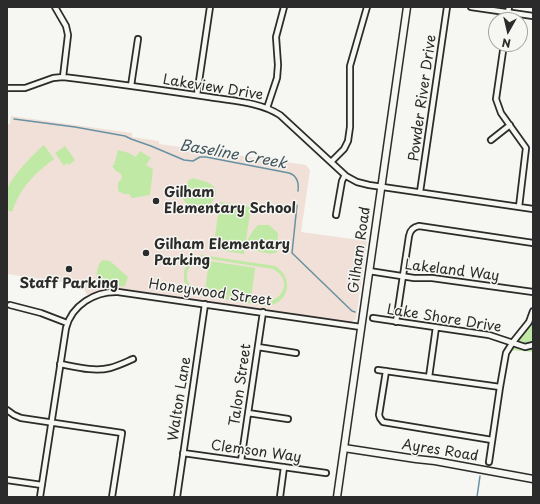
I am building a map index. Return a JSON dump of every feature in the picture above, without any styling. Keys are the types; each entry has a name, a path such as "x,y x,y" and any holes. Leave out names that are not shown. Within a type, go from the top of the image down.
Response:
{"street":[{"path":"56,7 66,26 68,35 63,77"},
{"path":"197,95 210,7"},
{"path":"267,108 278,73 276,37 284,7"},
{"path":"331,162 346,146 349,139 350,66 367,7"},
{"name":"Gilham Road","path":"337,497 407,7"},
{"name":"Powder River Drive","path":"420,192 447,7"},
{"path":"471,7 509,10 533,16"},
{"path":"131,86 138,39"},
{"path":"503,52 496,100 499,109 526,148 519,207"},
{"name":"Lakeview Drive","path":"7,88 25,88 53,78 63,77 259,105 280,115 345,175 357,182 533,209"},
{"path":"491,140 510,125"},
{"path":"336,215 342,181 345,175"},
{"path":"396,322 402,276 410,233 415,227 420,226 533,243"},
{"name":"Lakeland Way","path":"369,271 533,292"},
{"name":"Honeywood Street","path":"40,497 67,323 74,312 85,301 99,294 111,291 361,327"},
{"name":"Walton Lane","path":"177,497 205,304"},
{"path":"10,305 41,312 67,323"},
{"path":"489,462 506,353 529,322 533,311"},
{"name":"Talon Street","path":"241,461 263,312"},
{"name":"Lake Shore Drive","path":"373,318 489,335 525,347 533,345"},
{"path":"429,377 436,327"},
{"path":"258,347 296,353"},
{"path":"60,364 104,369 118,366 133,359"},
{"path":"378,370 500,387"},
{"path":"386,371 380,414 380,418 383,422 492,440"},
{"path":"7,410 21,418 122,433 112,497"},
{"path":"248,413 288,419"},
{"name":"Ayres Road","path":"344,448 449,463 533,479"},
{"name":"Clemson Way","path":"183,453 326,473"},
{"path":"280,497 284,467"},
{"path":"7,480 42,485"}],"shaded area":[{"name":"Gilham Elementary School","path":"11,116 132,133 132,137 159,141 159,144 306,165 310,170 301,232 367,241 356,319 351,322 124,289 104,289 87,295 82,285 7,274 7,124 10,124"}],"green space":[{"path":"44,145 54,159 28,182 19,195 12,212 7,210 7,191 12,180 22,166"},
{"path":"65,146 75,160 69,165 67,163 64,166 55,153"},
{"path":"118,150 136,157 140,151 151,158 146,165 153,169 150,195 132,198 129,194 124,194 118,191 118,183 122,178 121,174 112,166 114,165"},
{"path":"193,178 208,182 215,188 216,195 205,209 192,208 183,199 188,181"},
{"path":"220,202 251,207 244,254 213,249"},
{"path":"258,225 269,225 278,233 277,252 266,253 248,247 247,241"},
{"path":"202,255 275,266 285,277 287,289 280,300 267,306 200,295 191,291 184,281 184,271 191,260","holes":["204,258 273,269 283,278 284,288 278,297 266,302 198,292 192,288 187,278 187,273 193,263"]},
{"path":"103,260 110,261 128,277 125,286 97,287 98,268"},
{"path":"209,261 255,268 251,299 205,292"},
{"path":"533,322 533,352 511,350"}],"waterway":[{"name":"Baseline Creek","path":"14,119 75,127 125,136 184,160 193,161 200,157 206,157 289,173 292,174 297,180 298,191"},
{"name":"Baseline Creek","path":"297,205 292,253 352,311 355,312"},
{"name":"Baseline Creek","path":"477,497 480,476"}],"place":[{"name":"Gilham Elementary School","path":"156,201"},
{"name":"Gilham Elementary Parking","path":"146,253"},
{"name":"Staff Parking","path":"69,269"}]}
